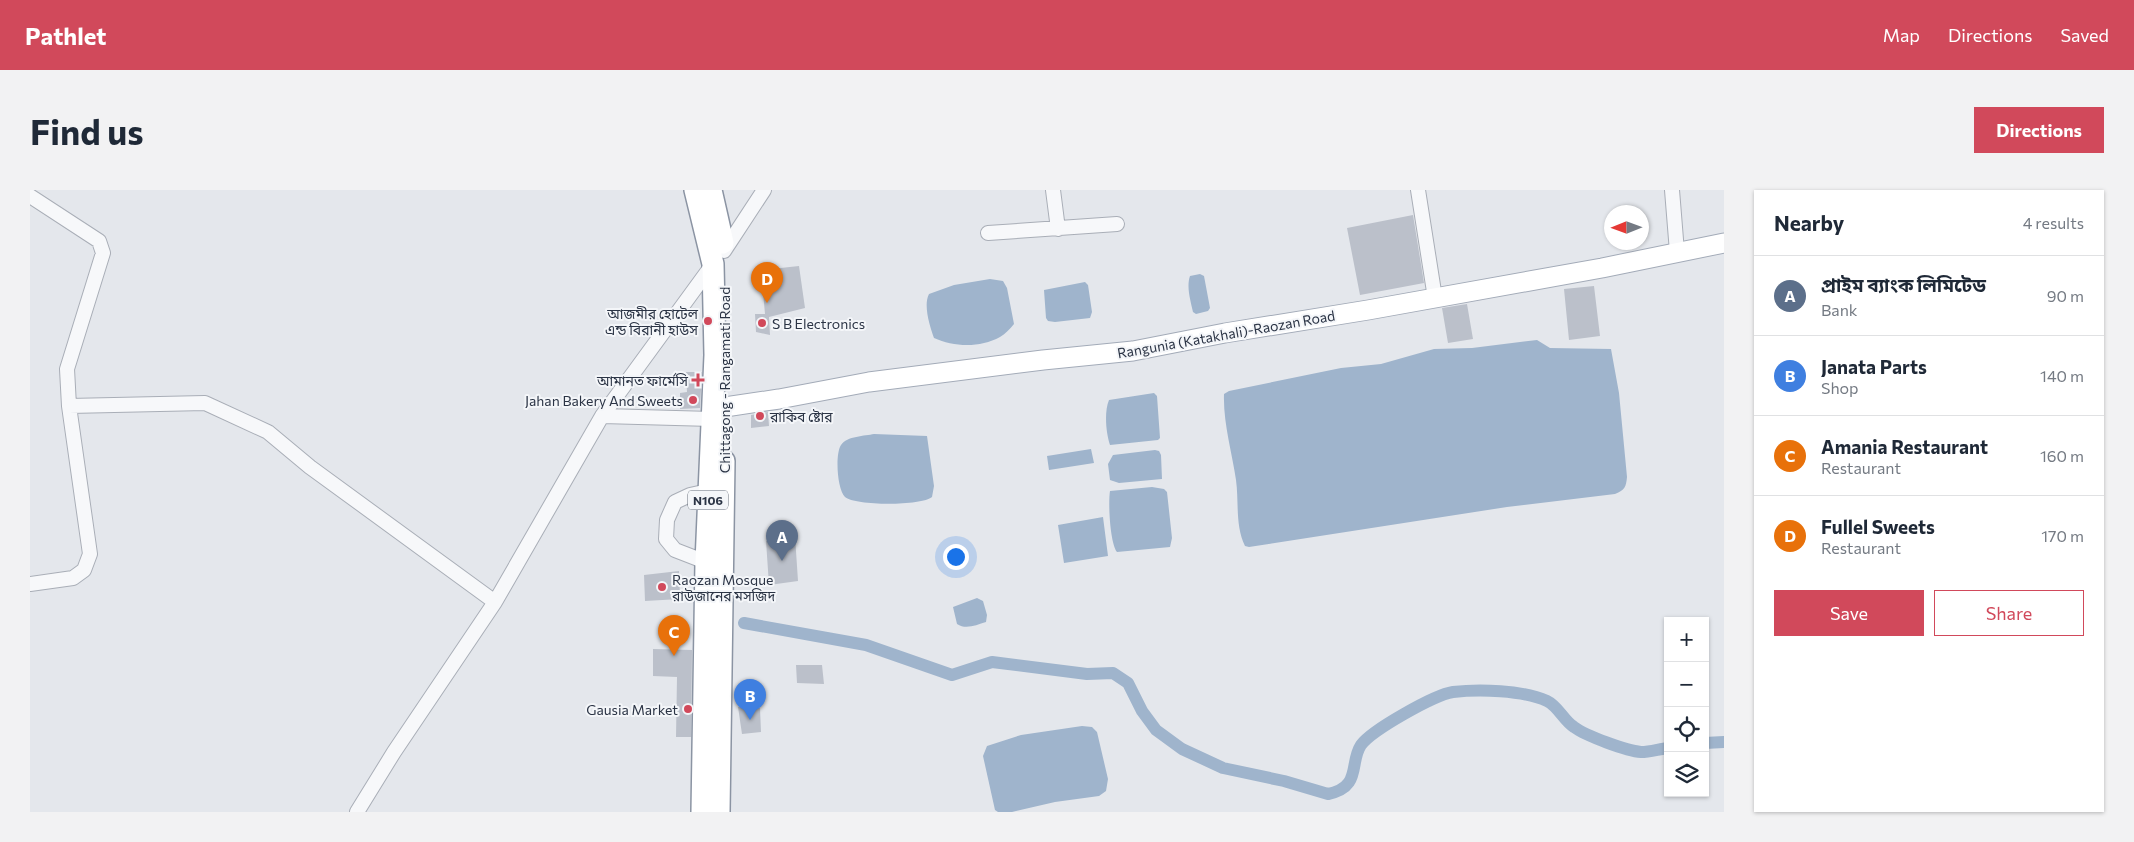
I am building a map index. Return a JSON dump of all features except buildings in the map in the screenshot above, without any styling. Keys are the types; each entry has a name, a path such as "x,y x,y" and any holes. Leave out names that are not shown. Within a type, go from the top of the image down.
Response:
{"highway":[{"name":"Chittagong - Rangamati Road","path":"695,190 718,258"},
{"name":"Chittagong - Rangamati Road","path":"710,190 718,258 715,355 719,413 719,812"},
{"name":"Chittagong - Rangamati Road","path":"702,812 708,491 719,413"}],"main road":[{"name":"Rangunia (Katakhali)-Raozan Road","path":"719,413 779,399 869,382 1042,360 1133,351 1225,333 1435,298 1724,243"}],"street":[{"path":"357,812 394,752 495,602 602,416 718,258 764,190"},
{"path":"1053,190 1058,228"},
{"path":"1418,190 1435,298"},
{"path":"1672,190 1677,252"},
{"path":"30,196 99,242 103,253 67,369 69,406 90,554 84,570 73,578 30,584"},
{"path":"988,233 1117,224"},
{"path":"69,406 205,403 268,432 310,467 495,602"},
{"path":"602,416 719,413"},
{"path":"706,562 675,550 666,539 667,520 675,502 690,495 708,491"}],"water":[{"path":"1200,274 1204,276 1210,308 1208,311 1196,314 1193,312 1190,299 1189,280 1190,276"},
{"path":"990,279 1003,281 1007,288 1014,324 1009,330 992,341 976,345 958,345 934,338 927,310 929,294 954,285"},
{"path":"1085,282 1088,285 1092,312 1090,318 1048,321 1046,318 1044,290"},
{"path":"1537,340 1550,348 1611,349 1619,393 1627,477 1623,490 1615,494 1507,507 1249,547 1245,546 1240,530 1236,480 1226,427 1224,394 1229,391 1341,368 1381,364 1434,349 1472,348"},
{"path":"1154,393 1157,396 1160,438 1158,440 1110,445 1106,422 1106,410 1109,400"},
{"path":"874,434 927,436 934,486 932,497 916,502 888,504 861,502 845,497 840,487 838,471 839,449 847,440"},
{"path":"1091,449 1094,463 1049,470 1047,456"},
{"path":"1159,451 1161,455 1162,479 1119,483 1110,480 1108,464 1113,455"},
{"path":"1152,487 1164,489 1167,492 1172,538 1170,547 1117,552 1111,532 1109,513 1110,491"},
{"path":"1103,517 1108,556 1064,563 1058,525"},
{"path":"977,598 983,601 987,615 986,622 967,627 957,624 953,607"},
{"path":"1082,726 1092,727 1097,732 1108,779 1106,791 1099,796 1055,802 1012,812 998,812 995,810 983,756 987,746 1021,735"}],"waterway":[{"path":"744,623 866,645 952,675 992,662 1087,674 1113,673 1128,683 1142,711 1156,730 1182,749 1223,768 1284,781 1328,794 1339,791 1346,786 1353,774 1361,745 1367,739 1390,722 1418,706 1453,692 1500,691 1537,697 1551,703 1567,721 1588,735 1626,749 1641,752 1664,749"},
{"path":"1709,743 1724,742"}],"place":[{"name":"Fullel Sweets","path":"767,303"},
{"name":"আজমীর হোটেল এন্ড বিরানী হাউস","path":"708,321"},
{"name":"S B Electronics","path":"762,323"},
{"name":"আমানত ফার্মেসি","path":"698,380"},
{"name":"Jahan Bakery And Sweets","path":"693,400"},
{"name":"রাকিব ষ্টোর","path":"760,416"},
{"name":"প্রাইম ব্যাংক লিমিটেড","path":"782,561"},
{"name":"Raozan Mosque রাউজানের মসজিদ","path":"662,587"},
{"name":"Amania Restaurant","path":"674,656"},
{"name":"Gausia Market","path":"688,709"},
{"name":"Janata Parts","path":"750,720"}]}
